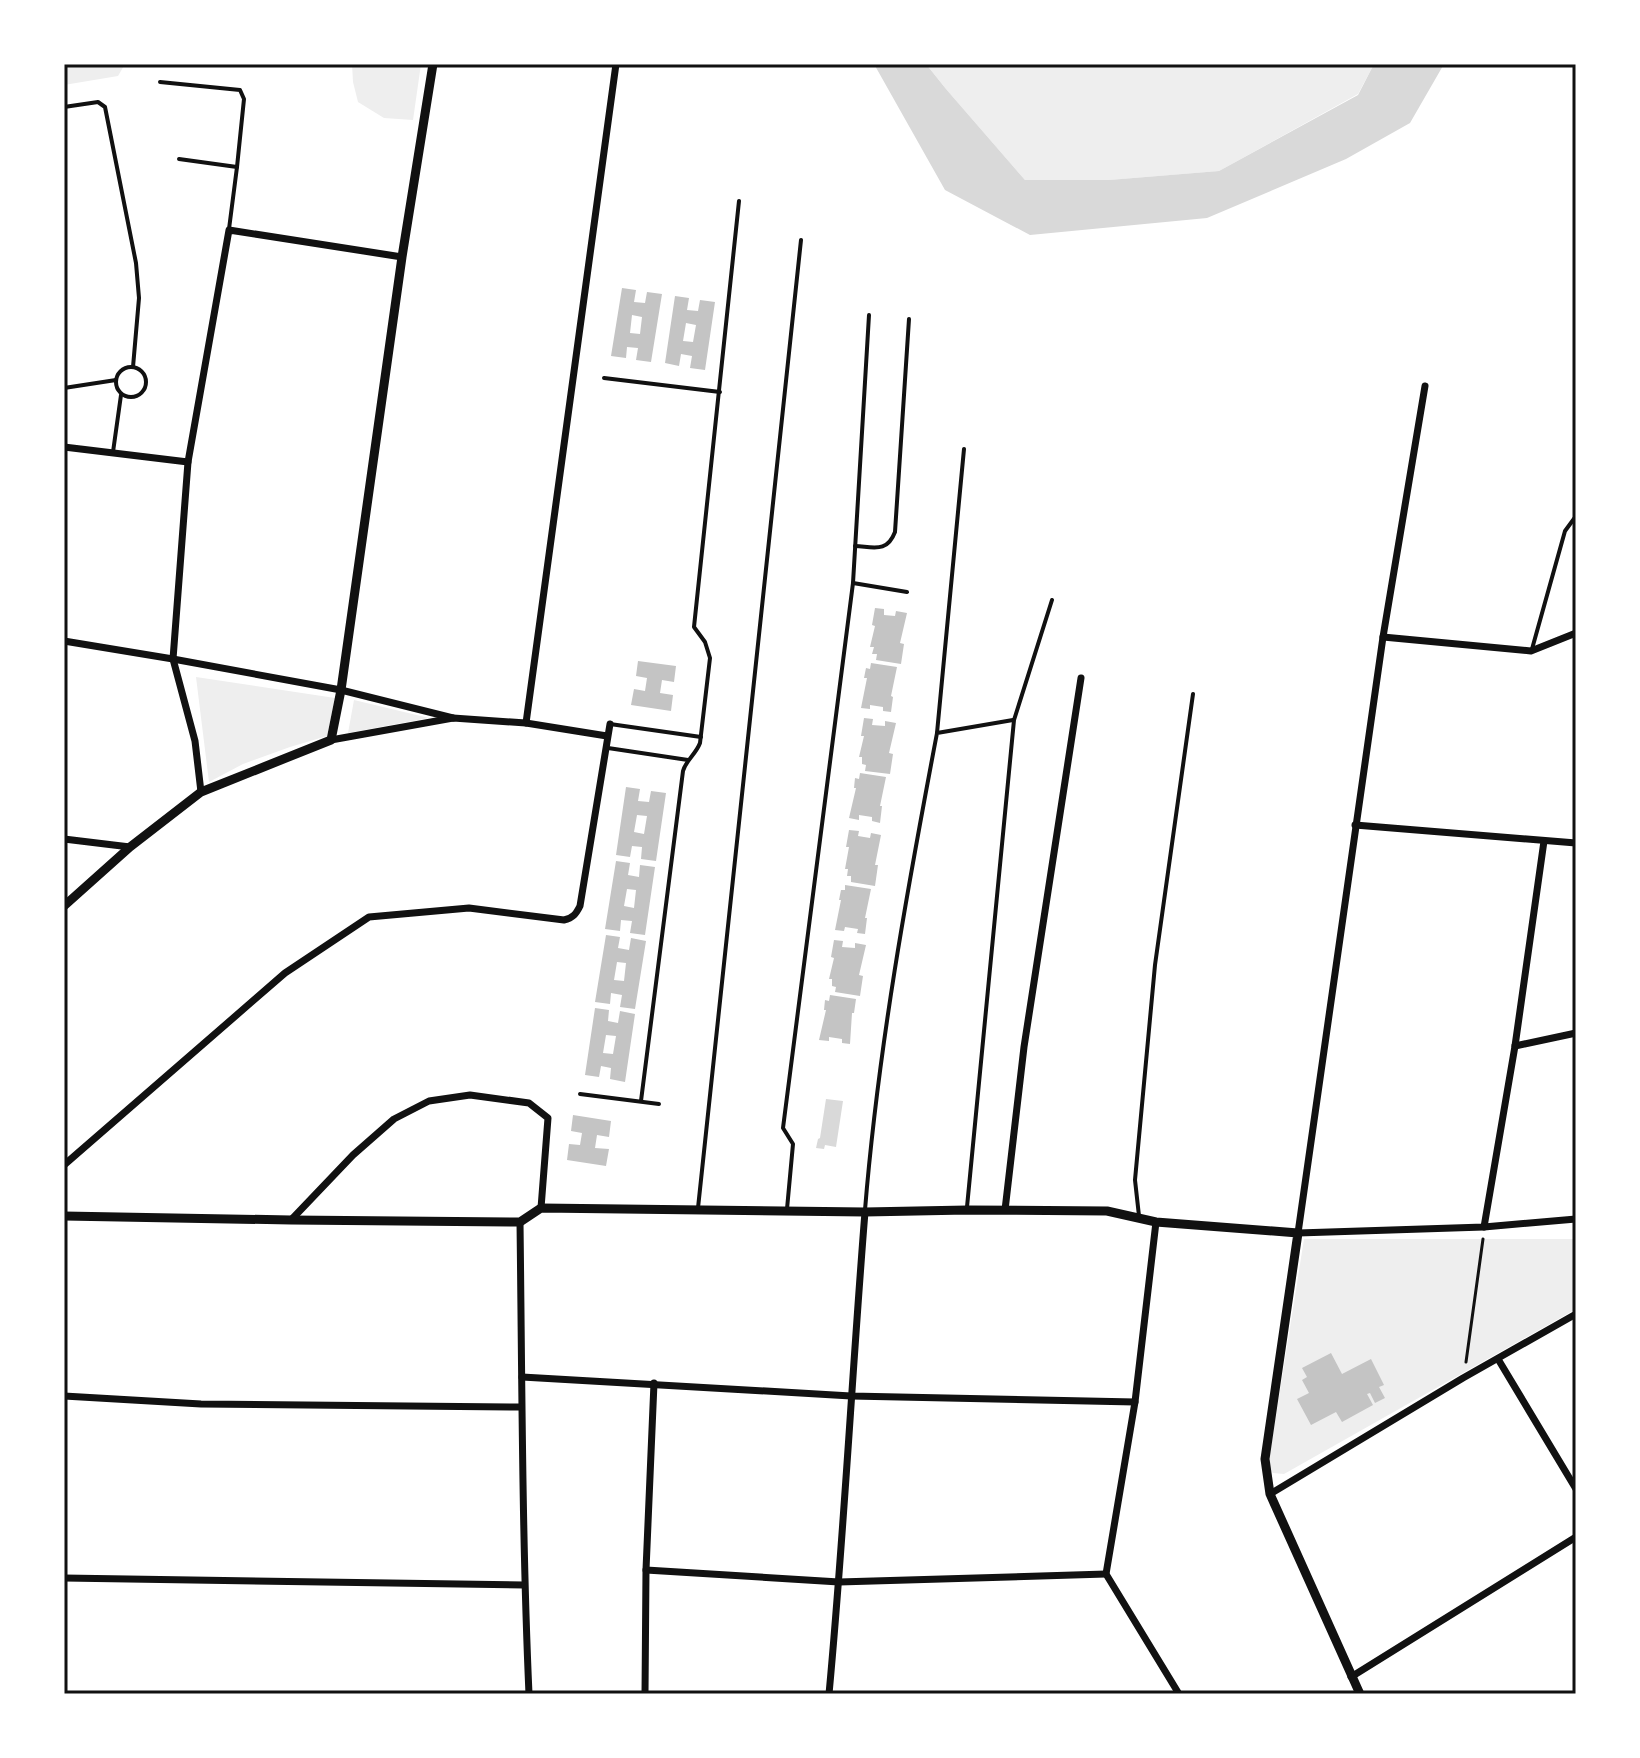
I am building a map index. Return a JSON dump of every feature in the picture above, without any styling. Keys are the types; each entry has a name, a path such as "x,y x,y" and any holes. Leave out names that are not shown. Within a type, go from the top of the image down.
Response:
{"street":[{"path":"331,740 341,690 402,257 433,64"},
{"path":"526,723 616,64"},
{"path":"201,792 195,741 173,659 188,462 229,230 402,257"},
{"path":"1360,1694 1270,1494 1265,1459 1383,637 1425,386"},
{"path":"64,447 188,462"},
{"path":"1383,637 1531,651 1576,633"},
{"path":"64,641 341,690 453,718 526,723 607,736"},
{"path":"1005,1210 1024,1047 1081,678"},
{"path":"64,906 130,847 201,792 331,740 453,718"},
{"path":"64,1165 285,973 369,917 469,908 564,920 577,914 610,724"},
{"path":"1355,825 1576,843"},
{"path":"64,839 130,847"},
{"path":"1484,1227 1515,1046 1544,841"},
{"path":"1515,1046 1576,1033"},
{"path":"291,1220 353,1155 394,1119 429,1101 470,1095 529,1103 548,1118 541,1208"},
{"path":"64,1216 520,1222 541,1208 1107,1211 1156,1222 1298,1233 1484,1227 1576,1219"},
{"path":"829,1694 865,1212"},
{"path":"520,1222 524,1585 529,1694"},
{"path":"1156,1222 1135,1402 1106,1574 1179,1694"},
{"path":"1270,1494 1576,1314"},
{"path":"1498,1359 1576,1489"},
{"path":"522,1377 851,1396 1135,1402"},
{"path":"645,1694 646,1570 654,1383"},
{"path":"64,1396 201,1404 521,1407"},
{"path":"1351,1677 1576,1537"},
{"path":"646,1570 839,1582 1106,1574"},
{"path":"64,1578 524,1585"}],"lane":[{"path":"160,82 240,90 244,99 229,230"},
{"path":"64,107 98,102 105,107 136,263 139,298 133,367"},
{"path":"179,159 237,167"},
{"path":"641,1101 683,771 698,748 701,737 710,658 705,642 694,627 739,201"},
{"path":"698,1209 801,240"},
{"path":"786,1211 793,1144 783,1128 853,583 869,315"},
{"path":"855,546 882,548 891,542 895,532 909,319"},
{"path":"133,367 146,376 146,384 143,392 129,397 117,388 116,380 119,372 133,367"},
{"path":"604,378 720,392"},
{"path":"64,388 116,380"},
{"path":"113,452 122,394"},
{"path":"865,1212 872,1131 905,905 937,733 964,449"},
{"path":"1531,651 1565,531 1576,516"},
{"path":"853,583 907,592"},
{"path":"967,1210 1014,720 1052,600"},
{"path":"1139,1218 1135,1180 1154,981 1193,694"},
{"path":"937,733 1014,720"},
{"path":"610,724 701,737"},
{"path":"605,748 688,760"},
{"path":"580,1094 659,1104"}],"path":[{"path":"1463,1378 1484,1227"}],"shaded area":[{"path":"64,64 125,64 118,76 64,85"},
{"path":"352,64 421,64 413,120 384,118 358,102"},
{"path":"874,64 926,64 1025,180 1109,180 1219,171 1358,95 1374,64 1444,64 1410,123 1346,159 1207,218 1030,235 945,190"},
{"path":"926,64 1374,64 1358,94 1219,171 1109,180 1025,180"},
{"path":"196,677 335,698 327,736 243,764 209,782"},
{"path":"354,700 429,718 348,733"},
{"path":"826,1099 843,1101 836,1147 825,1145 824,1149 816,1148"},
{"path":"1304,1239 1576,1239 1576,1309 1284,1474 1273,1473 1270,1470 1270,1454"}],"building":[{"path":"622,288 636,290 634,302 645,303 647,292 662,294 651,362 636,360 638,348 627,347 626,358 611,356","holes":["632,315 642,317 640,334 630,333"]},
{"path":"675,296 689,298 687,310 698,311 700,300 715,302 705,370 690,368 692,356 681,354 679,366 665,363","holes":["686,323 696,325 693,342 683,341"]},
{"path":"875,608 884,609 884,615 895,616 896,611 907,613 900,643 904,644 901,664 876,660 877,654 872,654 874,647 870,647"},
{"path":"638,661 676,666 674,682 662,680 660,693 673,695 671,711 631,705 634,689 645,691 647,678 636,676"},
{"path":"871,663 897,667 891,712 870,705 870,709 861,708 866,668 870,669"},
{"path":"864,718 873,719 872,725 885,726 885,721 896,723 889,753 893,754 890,774 865,771 866,765 859,757"},
{"path":"860,773 886,777 880,823 872,821 872,817 859,815 859,820 849,818 856,788 855,778 859,779"},
{"path":"626,787 640,789 638,801 649,802 651,791 666,793 656,861 641,859 642,847 632,846 630,857 616,855","holes":["637,815 647,816 644,834 634,832"]},
{"path":"849,830 859,831 858,836 870,838 871,833 881,835 875,865 878,865 875,886 851,882 851,876 847,876"},
{"path":"616,861 630,863 628,875 639,877 640,865 655,867 645,935 630,933 632,921 621,920 620,931 605,929","holes":["627,889 636,890 634,908 624,906"]},
{"path":"845,885 871,889 865,934 857,933 858,929 845,927 844,931 835,930 841,890 845,890"},
{"path":"606,935 620,937 618,948 629,950 631,938 646,941 635,1009 620,1007 622,995 611,993 610,1004 595,1002","holes":["617,962 626,963 624,981 614,980"]},
{"path":"834,940 843,941 842,947 855,948 855,943 866,945 859,975 863,976 860,996 835,992 836,987 832,986 832,979 829,979"},
{"path":"830,995 856,999 850,1044 829,1037 829,1041 819,1040 826,1010 825,1000 829,1001"},
{"path":"595,1008 609,1010 608,1021 618,1023 620,1011 635,1014 625,1082 610,1079 611,1068 601,1066 599,1077 585,1075","holes":["606,1035 616,1036 613,1054 603,1053"]},
{"path":"573,1115 611,1121 609,1137 597,1135 595,1148 609,1149 606,1166 567,1160 569,1144 580,1145 582,1133 571,1131"},
{"path":"1331,1353 1342,1374 1371,1359 1384,1385 1379,1387 1385,1398 1375,1403 1370,1393 1367,1394 1373,1405 1342,1422 1336,1412 1311,1425 1297,1399 1309,1393 1302,1380 1307,1377 1302,1368"}]}
